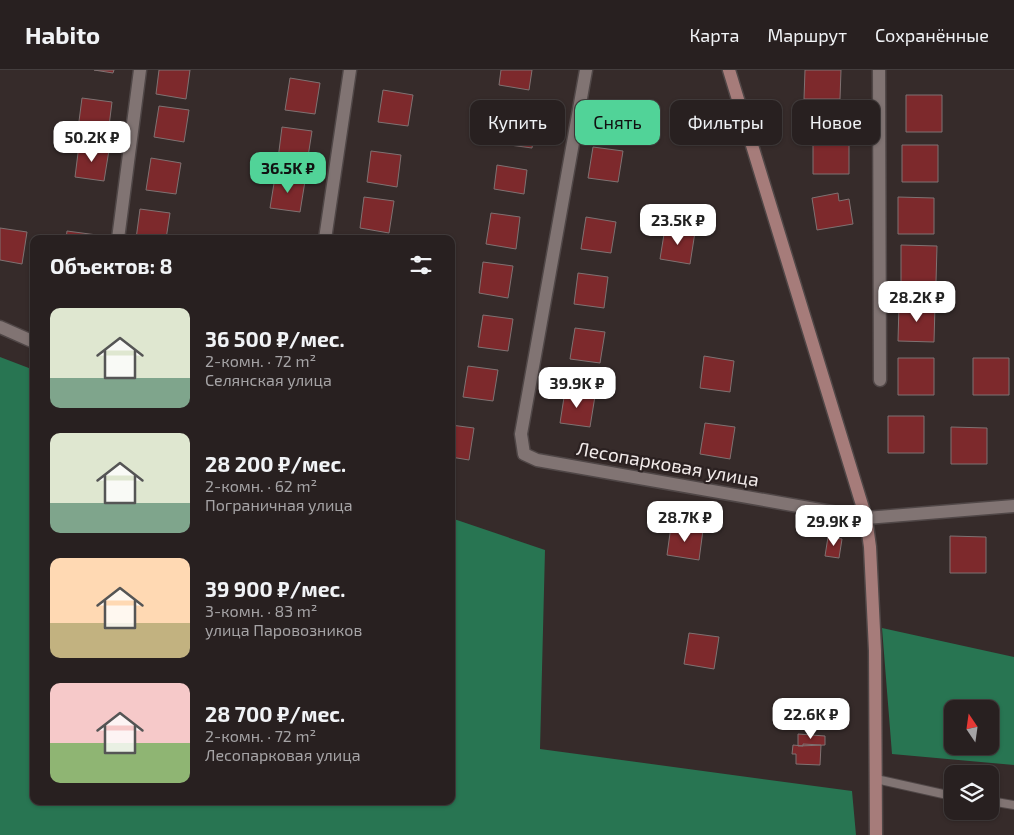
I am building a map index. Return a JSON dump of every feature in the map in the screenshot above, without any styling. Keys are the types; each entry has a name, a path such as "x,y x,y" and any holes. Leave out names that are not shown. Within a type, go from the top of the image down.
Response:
{"main road":[{"path":"729,70 866,518 870,547 875,651 876,835"}],"street":[{"path":"119,235 140,70"},
{"path":"326,235 350,70"},
{"name":"Лесопарковая улица","path":"586,70 521,434 524,454 537,460 866,518 1014,506"},
{"path":"878,70 880,380"},
{"path":"0,327 30,340"}],"lane":[{"path":"876,779 944,794"},
{"path":"999,802 1014,805"}],"green space":[{"path":"0,357 30,368 30,805 455,805 455,519 545,550 540,749 852,791 856,835 0,835"},
{"path":"882,628 1014,657 1014,765 892,754"}],"building":[{"path":"94,70 114,70 113,73"},
{"path":"159,70 190,70 186,99 156,94"},
{"path":"501,70 532,70 529,90 499,85"},
{"path":"805,70 841,70 840,99 804,99"},
{"path":"290,78 320,83 315,114 285,110"},
{"path":"383,90 413,95 408,126 378,122"},
{"path":"906,95 942,95 942,132 906,132"},
{"path":"82,98 112,102 108,134 78,129"},
{"path":"159,106 189,110 184,142 154,137"},
{"path":"282,127 312,131 307,163 278,159"},
{"path":"79,145 109,150 104,181 75,177"},
{"path":"510,145 532,145 532,148"},
{"path":"813,145 849,145 849,174 813,174"},
{"path":"902,145 938,145 938,182 902,182"},
{"path":"593,147 623,151 618,182 588,178"},
{"path":"371,151 401,155 397,187 367,182"},
{"path":"151,158 181,163 176,194 146,190"},
{"path":"497,165 527,170 524,194 494,189"},
{"path":"275,177 305,181 300,212 270,208"},
{"path":"838,193 839,201 849,199 853,224 817,230 812,198"},
{"path":"364,197 394,201 389,233 360,228"},
{"path":"898,197 934,198 934,234 898,234"},
{"path":"140,209 170,213 167,235 137,235"},
{"path":"491,213 520,217 516,249 486,244"},
{"path":"586,217 616,222 611,253 581,249"},
{"path":"0,228 27,232 22,264 0,260"},
{"path":"665,228 695,232 690,264 660,259"},
{"path":"67,231 97,235 66,235"},
{"path":"901,245 937,246 936,282 901,282"},
{"path":"483,262 513,266 508,298 479,293"},
{"path":"578,273 608,277 604,308 574,304"},
{"path":"899,305 935,305 934,342 898,341"},
{"path":"483,315 513,319 508,351 478,347"},
{"path":"575,328 605,332 600,363 570,359"},
{"path":"704,356 734,361 730,392 700,388"},
{"path":"898,358 934,358 934,395 898,395"},
{"path":"973,358 1009,358 1009,395 973,395"},
{"path":"468,366 498,370 493,401 463,397"},
{"path":"565,391 595,396 590,427 560,423"},
{"path":"888,416 924,416 924,453 888,453"},
{"path":"705,423 735,427 730,459 700,454"},
{"path":"455,426 474,428 469,460 455,458"},
{"path":"951,427 987,428 987,464 951,464"},
{"path":"671,526 703,530 699,560 667,555"},
{"path":"950,536 986,537 986,573 950,573"},
{"path":"828,537 842,539 839,558 825,556"},
{"path":"689,633 719,637 714,669 684,664"},
{"path":"798,734 825,736 825,745 798,746"},
{"path":"803,744 821,745 820,765 796,764 796,754 792,754 793,745 803,746"}]}
